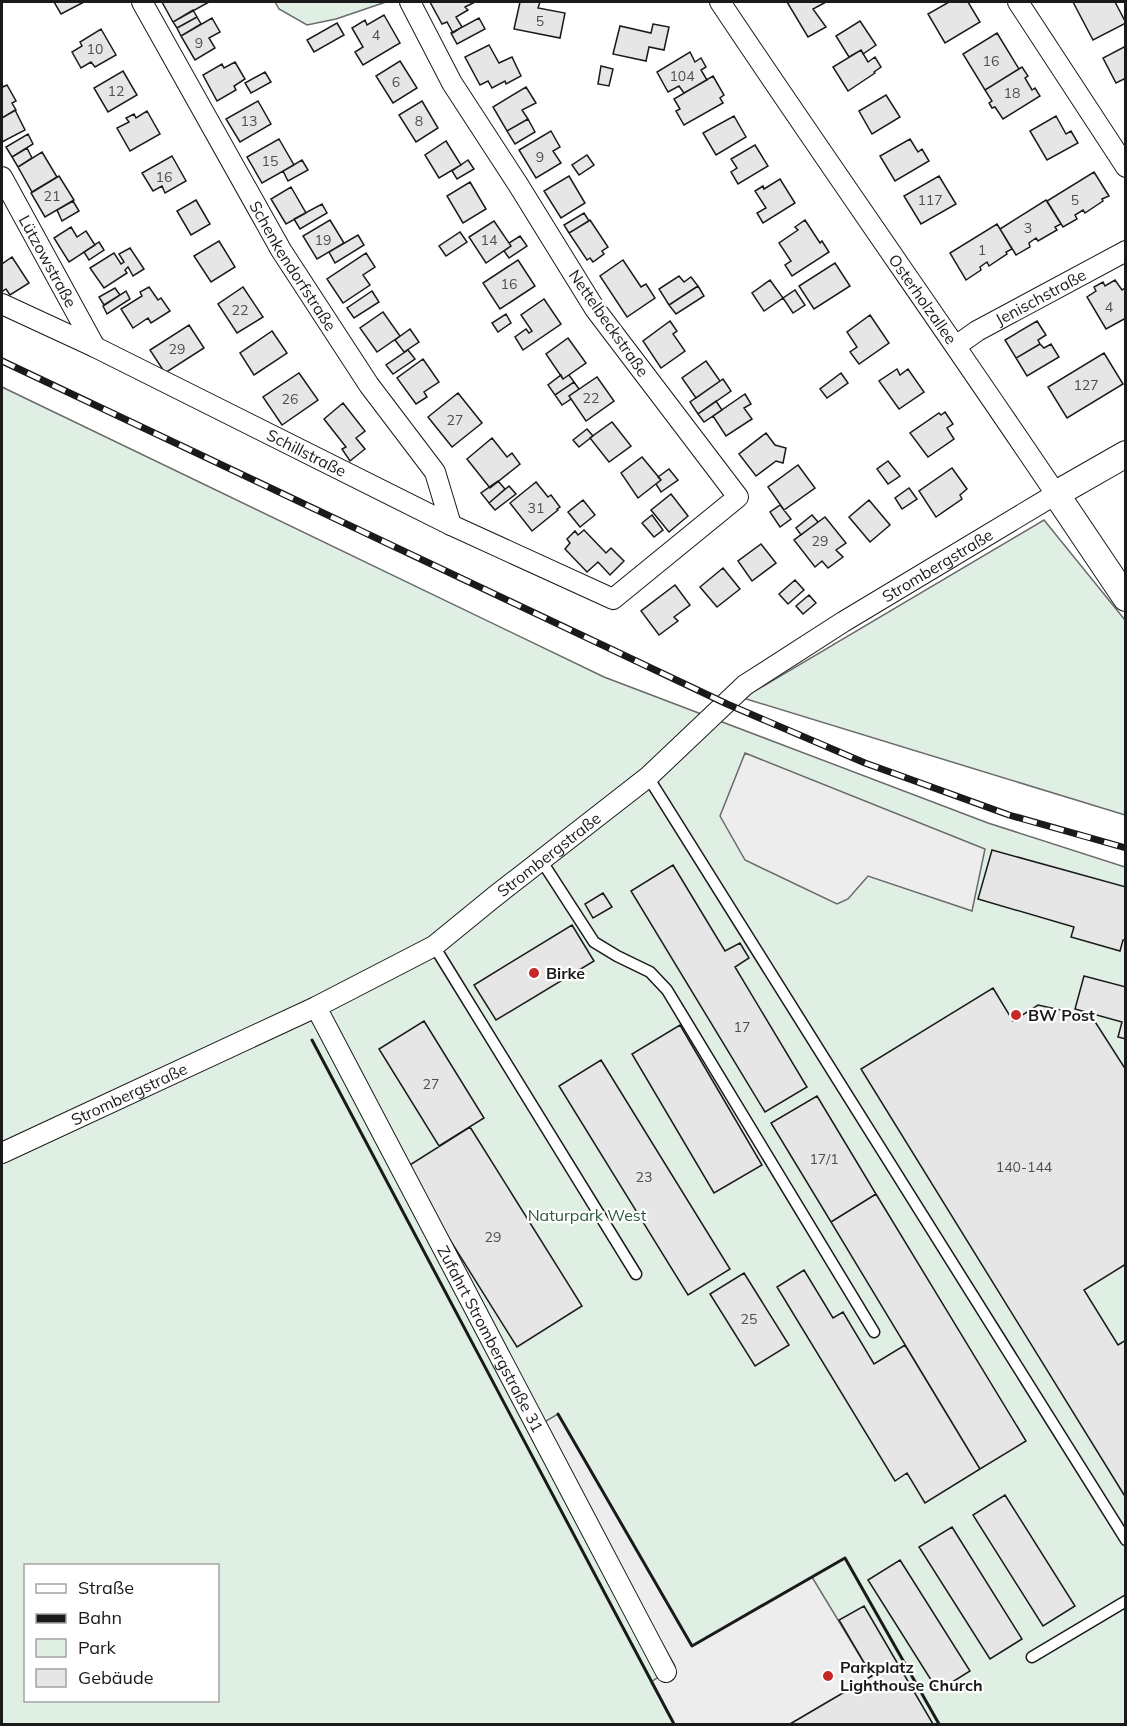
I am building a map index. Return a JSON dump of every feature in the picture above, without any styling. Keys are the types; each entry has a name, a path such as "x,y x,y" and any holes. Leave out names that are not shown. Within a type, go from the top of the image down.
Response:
{"street":[{"name":"Schenkendorfstraße","path":"142,2 281,250 369,385 435,472 451,525"},
{"name":"Nettelbeckstraße","path":"410,2 452,83 595,309 738,497 613,599"},
{"name":"Osterholzallee","path":"720,2 810,137 956,346 1125,598"},
{"path":"1018,2 1125,167"},
{"name":"Lützowstraße","path":"2,177 95,347"},
{"name":"Jenischstraße","path":"956,346 977,332 1125,251"},
{"name":"Schillstraße","path":"2,304 95,347 451,525 613,599"},
{"path":"1056,494 1125,454"},
{"name":"Strombergstraße","path":"2,1153 316,1007 434,946 648,777 745,686 852,616 1056,494"},
{"name":"Zufahrt Strombergstraße 31","path":"316,1007 666,1672"}],"lane":[{"path":"648,777 1125,1540"},
{"path":"541,860 594,942 650,972 667,990 874,1332"},
{"path":"434,946 636,1274"},
{"path":"1032,1657 1125,1601"}],"green space":[{"path":"275,2 386,2 336,19 307,25 279,9"},
{"name":"Naturpark West","path":"2,387 604,677 988,823 1125,867 1125,1724 2,1724"},
{"path":"1044,520 1125,620 1125,815 743,698"}],"shaded area":[{"path":"745,753 985,849 972,911 868,876 848,899 837,904 745,860 720,816"},
{"path":"558,1414 692,1646 812,1577 872,1676 790,1724 674,1724 651,1682 675,1666 539,1425"}],"building":[{"path":"54,2 84,2 61,14"},
{"path":"162,2 209,2 173,22"},
{"path":"430,2 475,2 465,7 468,10 456,17 462,27 453,33 447,22 442,24"},
{"path":"520,2 540,2 538,8 565,13 560,38 514,29"},
{"path":"787,2 826,2 813,9 826,27 808,37"},
{"path":"949,2 968,2 980,22 945,43 928,14"},
{"path":"1073,2 1115,2 1126,23 1093,40"},
{"path":"193,10 197,17 177,28 173,22"},
{"path":"384,15 400,43 363,65 355,52 363,47 352,28 365,20 367,25"},
{"path":"197,17 201,24 181,36 177,28"},
{"path":"212,18 220,32 209,38 215,48 195,60 181,36"},
{"path":"479,18 485,29 457,44 451,33"},
{"path":"860,21 876,45 863,54 861,50 849,57 836,36"},
{"path":"337,23 344,35 314,52 307,40"},
{"path":"653,24 669,27 664,50 649,47 646,61 613,54 620,26 651,33"},
{"path":"101,29 116,55 95,67 91,62 81,68 72,52 82,46 80,42"},
{"path":"997,33 1019,69 985,90 963,54"},
{"path":"489,45 499,63 512,57 521,76 492,88 488,81 480,85 465,57"},
{"path":"1126,46 1126,78 1116,83 1103,58"},
{"path":"861,50 868,62 875,57 881,67 848,91 833,67"},
{"path":"690,52 695,62 701,58 706,67 701,70 707,80 684,93 679,86 668,92 657,72"},
{"path":"400,61 417,88 393,103 376,76"},
{"path":"235,62 245,79 234,86 236,90 217,101 203,75 222,64 224,68"},
{"path":"601,66 613,69 609,86 598,84"},
{"path":"1022,67 1028,76 1025,78 1032,90 1035,88 1040,96 1003,119 995,107 992,108 989,103 992,101 985,90"},
{"path":"123,71 137,95 108,112 94,88"},
{"path":"265,72 271,82 251,93 245,83"},
{"path":"713,76 724,95 720,98 723,103 684,125 676,111 680,109 674,99"},
{"path":"2,84 3,87 7,85 16,101 12,103 16,110 2,118"},
{"path":"526,87 536,103 522,110 528,119 507,131 493,107"},
{"path":"886,95 900,117 872,134 859,111"},
{"path":"258,101 271,124 240,142 226,119"},
{"path":"422,101 438,128 416,142 399,115"},
{"path":"15,110 25,130 2,142 2,118"},
{"path":"147,111 160,134 130,151 117,128 129,122 126,118 134,114 136,118"},
{"path":"734,116 746,137 716,155 703,133"},
{"path":"1056,116 1066,134 1071,131 1078,143 1047,160 1030,131"},
{"path":"528,119 535,132 515,144 507,131"},
{"path":"551,131 560,147 553,151 561,163 536,178 519,150"},
{"path":"28,134 33,144 12,157 6,147"},
{"path":"279,139 294,165 262,183 247,157"},
{"path":"910,139 918,152 922,149 929,161 895,181 880,156"},
{"path":"446,141 461,165 439,178 425,155"},
{"path":"755,145 768,166 738,184 731,172 737,168 731,159"},
{"path":"27,148 32,158 18,167 12,157"},
{"path":"42,152 57,177 32,192 18,167"},
{"path":"587,155 594,165 579,175 572,165"},
{"path":"172,156 186,181 165,193 162,186 153,191 142,173"},
{"path":"302,160 308,170 288,181 283,171"},
{"path":"468,160 474,169 457,179 452,171"},
{"path":"1094,172 1109,196 1085,213 1083,210 1075,215 1077,219 1063,227 1047,201"},
{"path":"59,176 74,200 45,217 31,193"},
{"path":"569,176 585,203 561,218 544,191"},
{"path":"939,176 956,204 921,224 904,196"},
{"path":"780,179 795,203 763,223 757,213 766,208 755,191 763,186 764,189"},
{"path":"470,182 486,209 463,223 447,196"},
{"path":"291,187 306,213 286,224 271,199"},
{"path":"196,200 210,224 191,235 177,211"},
{"path":"1046,200 1061,224 1055,227 1057,230 1038,241 1036,238 1029,243 1030,247 1016,255 1000,229"},
{"path":"73,201 79,211 62,221 57,210"},
{"path":"322,204 327,213 300,229 294,219"},
{"path":"584,213 589,221 569,233 564,225"},
{"path":"330,220 344,243 317,259 303,236"},
{"path":"590,220 608,247 602,251 604,254 593,262 590,258 587,260 569,233"},
{"path":"805,220 829,252 792,276 785,265 791,261 779,243 798,230 795,227"},
{"path":"494,221 511,246 486,263 469,237"},
{"path":"997,224 1012,249 989,266 987,262 980,267 981,270 966,280 950,253"},
{"path":"71,227 77,237 86,231 95,245 69,262 54,238"},
{"path":"460,232 467,242 446,256 439,246"},
{"path":"358,235 364,245 335,263 329,252"},
{"path":"520,236 527,246 509,258 504,251 511,246 509,243"},
{"path":"219,241 235,267 211,282 194,256"},
{"path":"99,242 104,250 89,260 84,252"},
{"path":"130,248 144,269 133,276 128,267 125,270 127,273 104,288 90,268 114,253 121,264 124,262 119,254"},
{"path":"366,253 375,267 363,275 370,285 343,303 327,279"},
{"path":"12,257 29,283 10,295 6,289 3,291 2,289 2,264"},
{"path":"518,260 535,286 500,309 483,283"},
{"path":"623,260 641,287 646,284 655,298 627,317 600,276"},
{"path":"835,263 850,286 814,309 799,286"},
{"path":"679,276 684,282 691,277 698,286 669,305 659,289"},
{"path":"770,280 783,298 764,311 752,293"},
{"path":"1115,280 1122,290 1126,289 1126,318 1106,329 1087,297 1096,291 1094,287 1103,282 1105,286"},
{"path":"698,286 704,296 676,314 669,305"},
{"path":"149,287 170,311 151,323 148,318 133,328 121,309 142,296 140,292"},
{"path":"243,287 263,317 237,333 218,304"},
{"path":"115,288 120,295 104,305 99,297"},
{"path":"795,290 805,305 793,313 783,298"},
{"path":"126,291 130,299 107,314 103,306"},
{"path":"372,291 379,302 354,318 347,308"},
{"path":"544,299 561,324 523,350 515,337 526,329 529,333 532,331 521,315"},
{"path":"383,312 400,336 377,352 360,328"},
{"path":"506,314 511,323 498,332 492,323"},
{"path":"870,315 889,343 859,364 850,352 857,347 847,332"},
{"path":"670,321 677,331 673,334 685,351 661,368 643,341"},
{"path":"1037,321 1046,335 1038,340 1040,344 1016,358 1005,340"},
{"path":"189,325 204,348 165,373 150,350"},
{"path":"410,329 419,342 404,352 395,340"},
{"path":"272,331 287,353 254,375 240,353"},
{"path":"568,338 586,363 563,379 546,354"},
{"path":"1040,344 1044,348 1051,344 1059,357 1027,376 1016,358"},
{"path":"408,350 415,359 393,374 386,365"},
{"path":"1104,353 1123,384 1067,418 1048,387"},
{"path":"423,359 439,382 424,392 427,397 416,404 397,378"},
{"path":"706,361 720,381 696,398 682,378"},
{"path":"897,369 900,375 908,369 924,392 899,409 879,381"},
{"path":"299,373 318,400 282,425 263,397"},
{"path":"841,373 848,383 827,398 820,389"},
{"path":"561,375 563,379 569,375 574,382 555,395 548,385"},
{"path":"597,377 614,401 586,421 569,396"},
{"path":"723,379 731,391 698,414 690,402"},
{"path":"574,382 579,389 562,405 555,395"},
{"path":"458,393 482,423 452,447 428,417"},
{"path":"745,394 751,404 744,408 752,419 726,436 713,416"},
{"path":"716,401 722,410 704,422 698,414"},
{"path":"343,403 365,431 356,438 365,449 350,461 342,449 346,447 324,419"},
{"path":"945,412 953,424 947,428 954,439 928,457 910,433 939,413 941,415"},
{"path":"612,422 631,446 609,462 590,438"},
{"path":"587,429 593,436 579,447 573,440"},
{"path":"766,433 775,445 786,448 783,463 776,461 756,476 739,454"},
{"path":"492,438 507,457 512,453 520,464 490,488 467,459"},
{"path":"642,457 661,480 638,498 621,473"},
{"path":"888,461 900,476 888,484 877,469"},
{"path":"798,465 815,488 784,510 768,487"},
{"path":"952,468 967,489 960,495 962,499 936,517 919,491"},
{"path":"669,469 678,480 661,492 656,484 661,480 658,477"},
{"path":"498,481 505,489 489,503 481,493"},
{"path":"536,482 548,497 551,495 560,507 532,531 510,503"},
{"path":"509,486 516,494 495,510 489,503"},
{"path":"909,488 917,499 902,509 895,498"},
{"path":"671,494 688,516 669,532 651,510"},
{"path":"583,500 595,515 580,527 568,512"},
{"path":"869,500 890,525 870,542 849,517"},
{"path":"780,505 791,519 780,527 770,512"},
{"path":"652,515 663,530 654,537 642,523"},
{"path":"812,515 818,522 801,535 796,528"},
{"path":"825,517 846,543 836,550 843,557 828,568 822,561 815,567 794,540"},
{"path":"584,530 606,553 611,548 624,561 610,575 598,562 587,572 565,549 570,543 567,539 575,531 578,535"},
{"path":"761,544 776,563 752,581 738,561"},
{"path":"723,568 740,589 717,607 700,587"},
{"path":"795,580 804,590 788,604 779,594"},
{"path":"675,585 690,605 674,617 678,621 659,635 641,611"},
{"path":"809,595 816,603 803,614 796,606"},
{"path":"992,850 1126,887 1126,940 1123,940 1120,951 1071,937 1074,927 978,899"},
{"path":"673,865 725,951 740,943 749,958 735,967 807,1087 765,1112 631,891"},
{"path":"603,893 612,907 593,918 585,904"},
{"name":"Birke","path":"572,925 594,961 496,1020 474,985"},
{"path":"1084,976 1126,987 1126,1039 1118,1037 1122,1022 1075,1009"},
{"path":"993,988 1013,1021 1038,1005 1092,1017 1126,1070 1126,1264 1084,1290 1118,1345 1126,1340 1126,1498 861,1069"},
{"path":"424,1021 484,1118 439,1146 379,1049"},
{"path":"680,1025 762,1165 714,1193 632,1054"},
{"path":"601,1060 730,1269 688,1295 559,1086"},
{"path":"817,1096 876,1194 831,1222 771,1123"},
{"path":"470,1127 582,1306 517,1347 405,1168"},
{"path":"876,1194 1026,1441 980,1469 831,1222"},
{"path":"804,1270 833,1318 843,1312 874,1364 905,1345 980,1469 925,1503 907,1473 895,1481 777,1287"},
{"path":"744,1273 789,1345 755,1366 710,1294"},
{"path":"1005,1495 1075,1606 1043,1626 973,1515"},
{"path":"952,1527 1022,1639 990,1659 919,1547"},
{"path":"900,1560 970,1671 938,1691 868,1580"},
{"path":"864,1606 933,1724 790,1724 872,1676 839,1620"}],"railway":[{"path":"2,361 727,704 865,763 1009,815 1126,848"}],"wall":[{"path":"312,1040 674,1724"},
{"path":"558,1414 692,1646 845,1558 939,1724"}],"place":[{"name":"Birke","path":"534,973"},
{"name":"BW Post","path":"1016,1015"},
{"name":"Parkplatz Lighthouse Church","path":"828,1676"}]}
